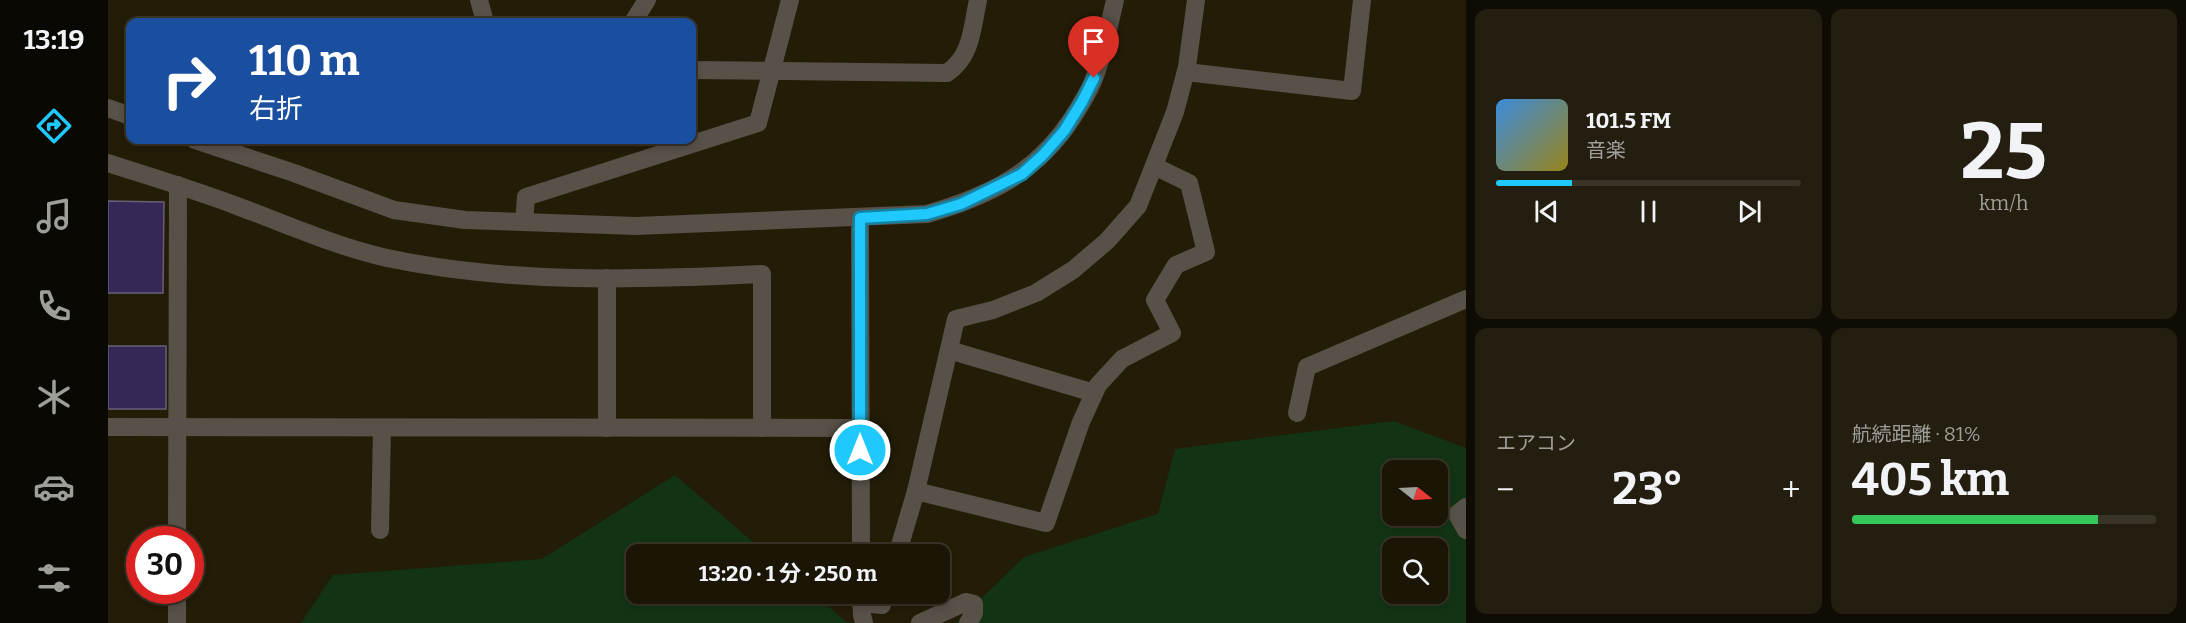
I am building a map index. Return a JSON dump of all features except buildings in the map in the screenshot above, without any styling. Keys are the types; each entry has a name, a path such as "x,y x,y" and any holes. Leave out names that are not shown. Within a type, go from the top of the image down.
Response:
{"street":[{"path":"479,0 484,18"},
{"path":"636,18 647,0"},
{"path":"696,143 758,123 790,0"},
{"path":"696,70 947,73 957,66 966,52 978,0"},
{"path":"207,144 394,210 465,220 636,226 927,214 961,204 1022,174 1043,155 1064,131 1094,78 1115,0"},
{"path":"900,544 916,491 956,320 993,310 1036,293 1073,270 1107,241 1138,206 1175,112 1185,72 1196,0"},
{"path":"1185,72 1352,91 1362,0"},
{"path":"108,108 126,115"},
{"path":"524,222 526,197 692,144"},
{"path":"108,163 178,185 337,244 385,257 432,266 481,272 640,279 762,274 762,428"},
{"path":"916,491 1046,523 1082,422 1098,385 1122,359 1172,333 1155,300 1176,265 1206,252 1189,183 1154,166"},
{"path":"177,526 178,185"},
{"path":"860,218 861,544"},
{"path":"607,278 607,428"},
{"path":"1297,413 1307,367 1466,299"},
{"path":"949,350 1094,393"},
{"path":"108,427 860,429"},
{"path":"380,530 382,428"},
{"path":"1466,507 1456,514 1466,530"},
{"path":"920,623 966,602 974,604 974,613 968,623"},
{"path":"177,604 177,623"},
{"path":"862,604 864,623"}],"green space":[{"path":"1393,421 1466,448 1466,623 956,623 1024,557 1158,514 1175,449"},
{"path":"675,475 755,544 626,544 626,604 825,604 846,622 853,623 301,623 333,575 542,559"}],"route":[{"path":"860,450 860,218 927,214 961,204 1022,174 1064,131 1094,78"}]}
